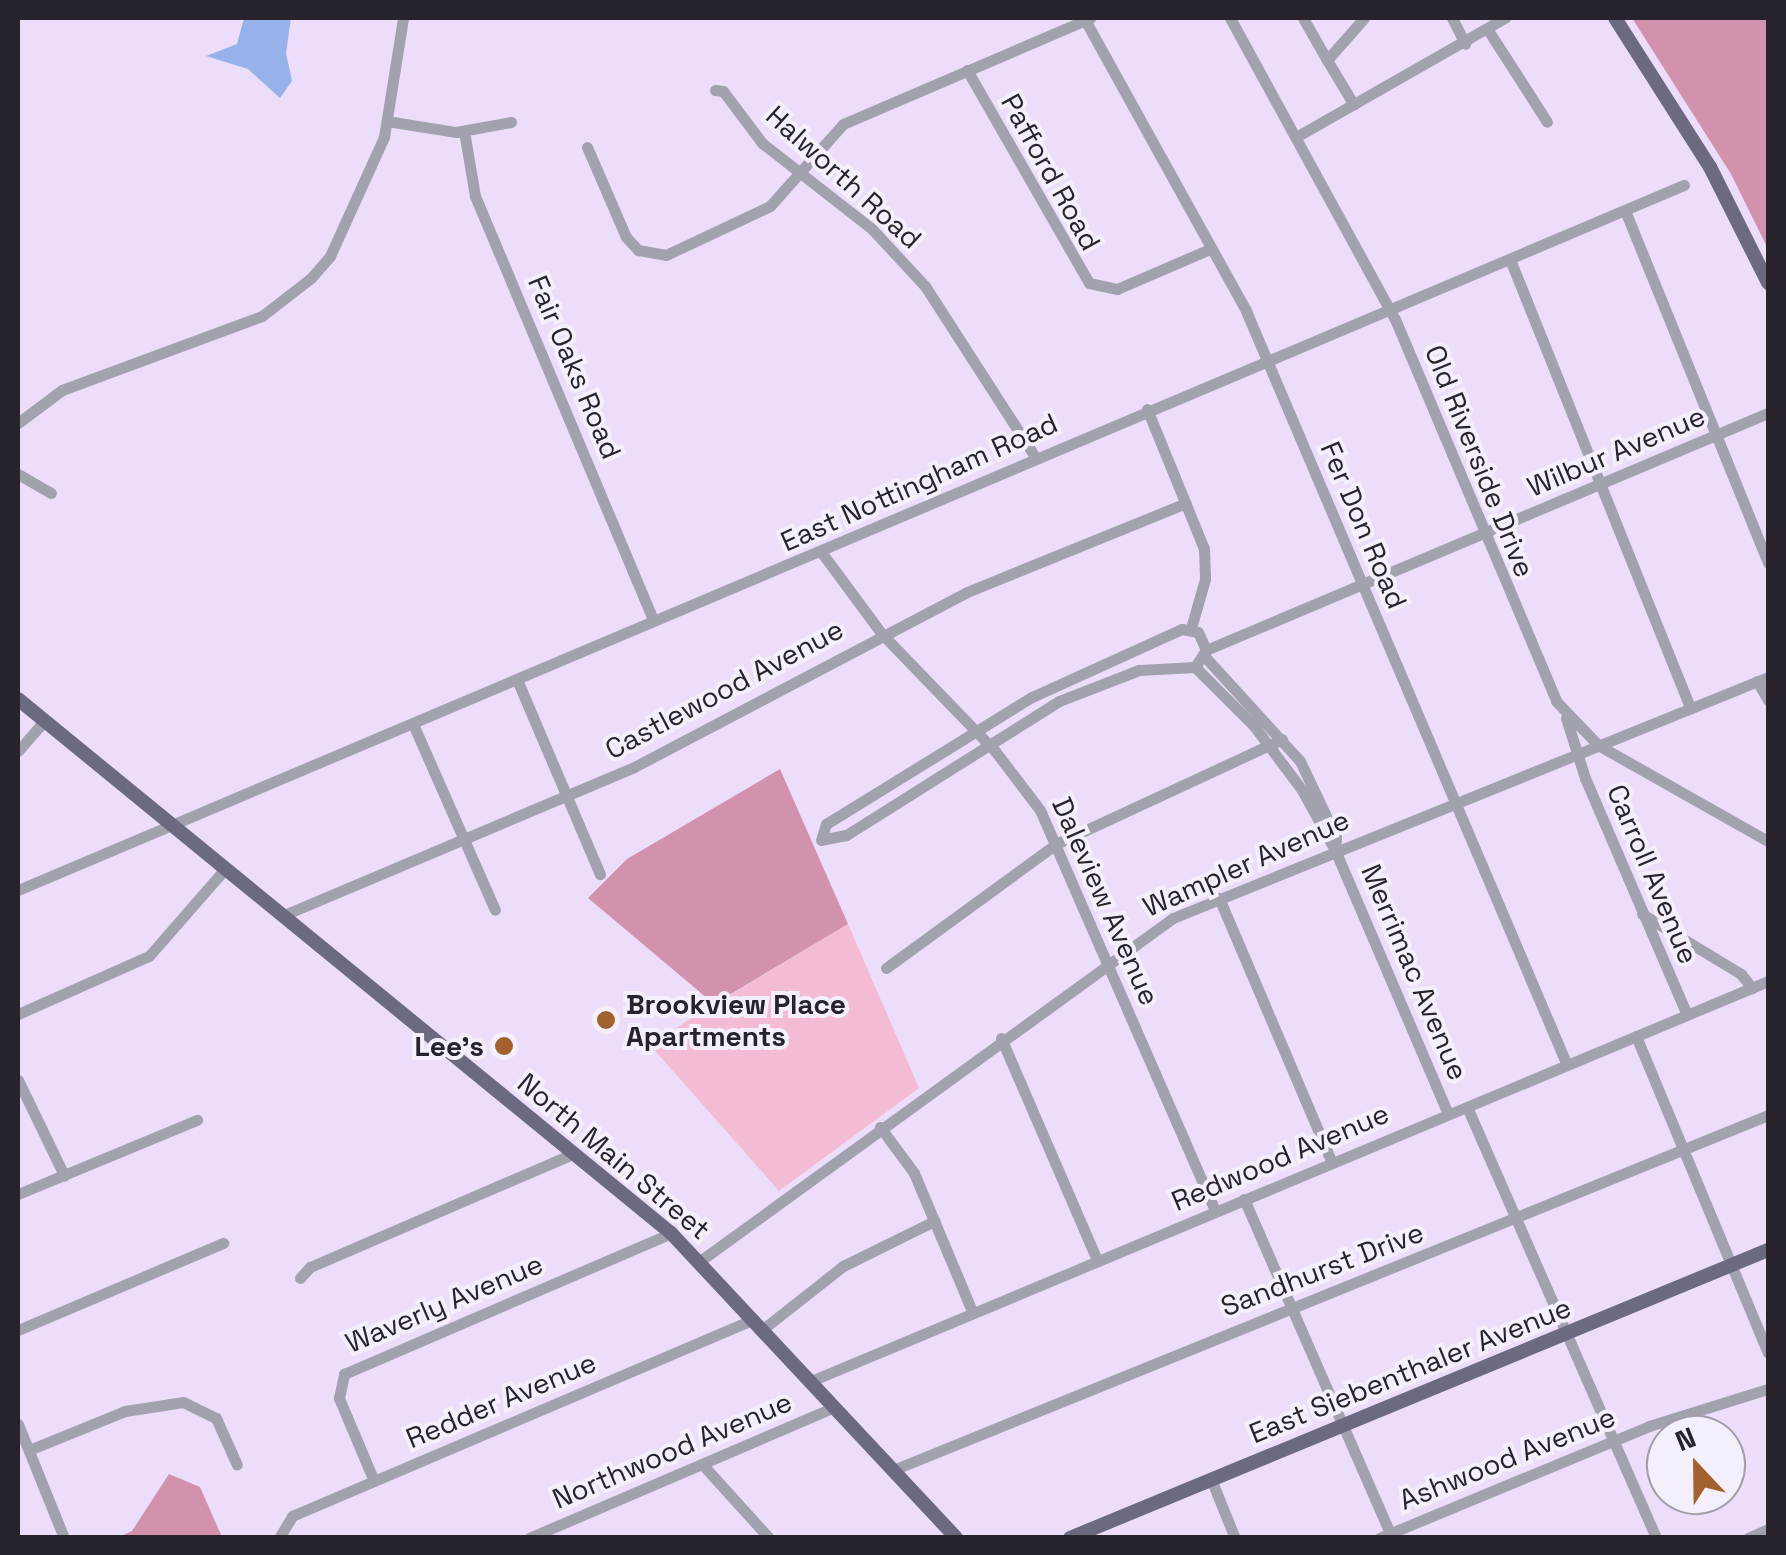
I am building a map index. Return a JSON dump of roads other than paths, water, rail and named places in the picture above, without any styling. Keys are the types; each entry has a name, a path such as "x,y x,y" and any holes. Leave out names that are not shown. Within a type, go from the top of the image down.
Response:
{"main road":[{"path":"1615,18 1710,167 1768,283"},
{"name":"North Main Street","path":"18,699 671,1233 956,1538"},
{"name":"East Siebenthaler Avenue","path":"1070,1538 1768,1250"}],"street":[{"path":"18,423 62,390 291,300 330,256 388,121 402,18"},
{"name":"Old Riverside Drive","path":"1230,18 1386,306 1532,655 1565,714 1598,745 1768,841"},
{"path":"1302,18 1354,105"},
{"path":"1327,60 1364,18"},
{"path":"1452,18 1465,44"},
{"path":"1296,137 1505,18"},
{"path":"587,147 626,237 646,253 672,253 759,214 844,124 1088,19"},
{"name":"Fer Don Road","path":"1088,19 1212,248 1265,358 1566,1065"},
{"path":"1488,30 1547,122"},
{"name":"Pafford Road","path":"967,70 1089,284 1117,288 1212,248"},
{"name":"Halworth Road","path":"715,90 726,95 762,143 872,228 925,286 1035,456"},
{"path":"388,121 464,132 511,122"},
{"name":"Fair Oaks Road","path":"464,132 475,196 653,619"},
{"name":"East Nottingham Road","path":"18,890 518,682 653,619 822,553 1035,456 1386,306 1399,309 1511,262 1684,184"},
{"path":"1626,213 1768,563"},
{"path":"1511,262 1690,708"},
{"path":"1148,409 1206,564 1190,628 1074,674 826,824 821,840 846,835 989,744 1102,682 1139,670 1194,667"},
{"name":"Wilbur Avenue","path":"1194,667 1206,654 1768,413"},
{"path":"18,474 51,493"},
{"name":"Castlewood Avenue","path":"284,916 461,838 567,797 678,746 882,634 1035,562 1186,503"},
{"name":"Daleview Avenue","path":"822,553 882,634 989,744 1027,790 1056,844 1215,1211"},
{"name":"Merrimac Avenue","path":"1190,628 1276,742 1335,850 1448,1114"},
{"name":"Merrimac Avenue","path":"1194,667 1276,742"},
{"path":"1763,679 1768,700"},
{"name":"Wampler Avenue","path":"700,1261 1156,926 1763,679"},
{"path":"518,682 600,874"},
{"name":"Carroll Avenue","path":"1565,714 1576,752 1687,1015"},
{"path":"18,751 44,721"},
{"path":"414,724 495,910"},
{"path":"886,968 1056,844 1176,783 1276,742"},
{"path":"18,1014 149,956 225,868"},
{"path":"1219,898 1332,1163"},
{"path":"1642,914 1740,974 1752,988"},
{"name":"Redwood Avenue","path":"811,1381 972,1310 1768,981"},
{"path":"1636,1036 1768,1352"},
{"path":"1001,1038 1097,1260"},
{"path":"18,1080 64,1175"},
{"name":"Merrimac Avenue","path":"1467,1107 1656,1538"},
{"name":"Sandhurst Drive","path":"893,1470 1292,1306 1330,1298 1768,1115"},
{"path":"18,1194 197,1120"},
{"path":"880,1128 914,1173 972,1310"},
{"path":"300,1278 310,1267 575,1153"},
{"path":"1244,1199 1346,1427 1387,1536"},
{"name":"Redder Avenue","path":"278,1538 292,1516 759,1324 842,1266 934,1220"},
{"name":"Waverly Avenue","path":"374,1481 339,1398 344,1374 671,1233"},
{"path":"18,1330 223,1243"},
{"name":"Ashwood Avenue","path":"1387,1536 1615,1439 1768,1389"},
{"path":"29,1450 125,1411 182,1402 216,1418 237,1466"},
{"name":"Northwood Avenue","path":"529,1538 835,1407"},
{"path":"18,1424 64,1538"},
{"path":"702,1464 769,1538"},
{"path":"1211,1479 1235,1538"},
{"path":"1748,1538 1768,1529"}],"water":[{"path":"244,18 291,18 286,53 292,81 280,98 248,69 206,56 237,44"}],"place":[{"name":"Brookview Place Apartments","path":"606,1020"},
{"name":"Lee's","path":"504,1046"}]}
